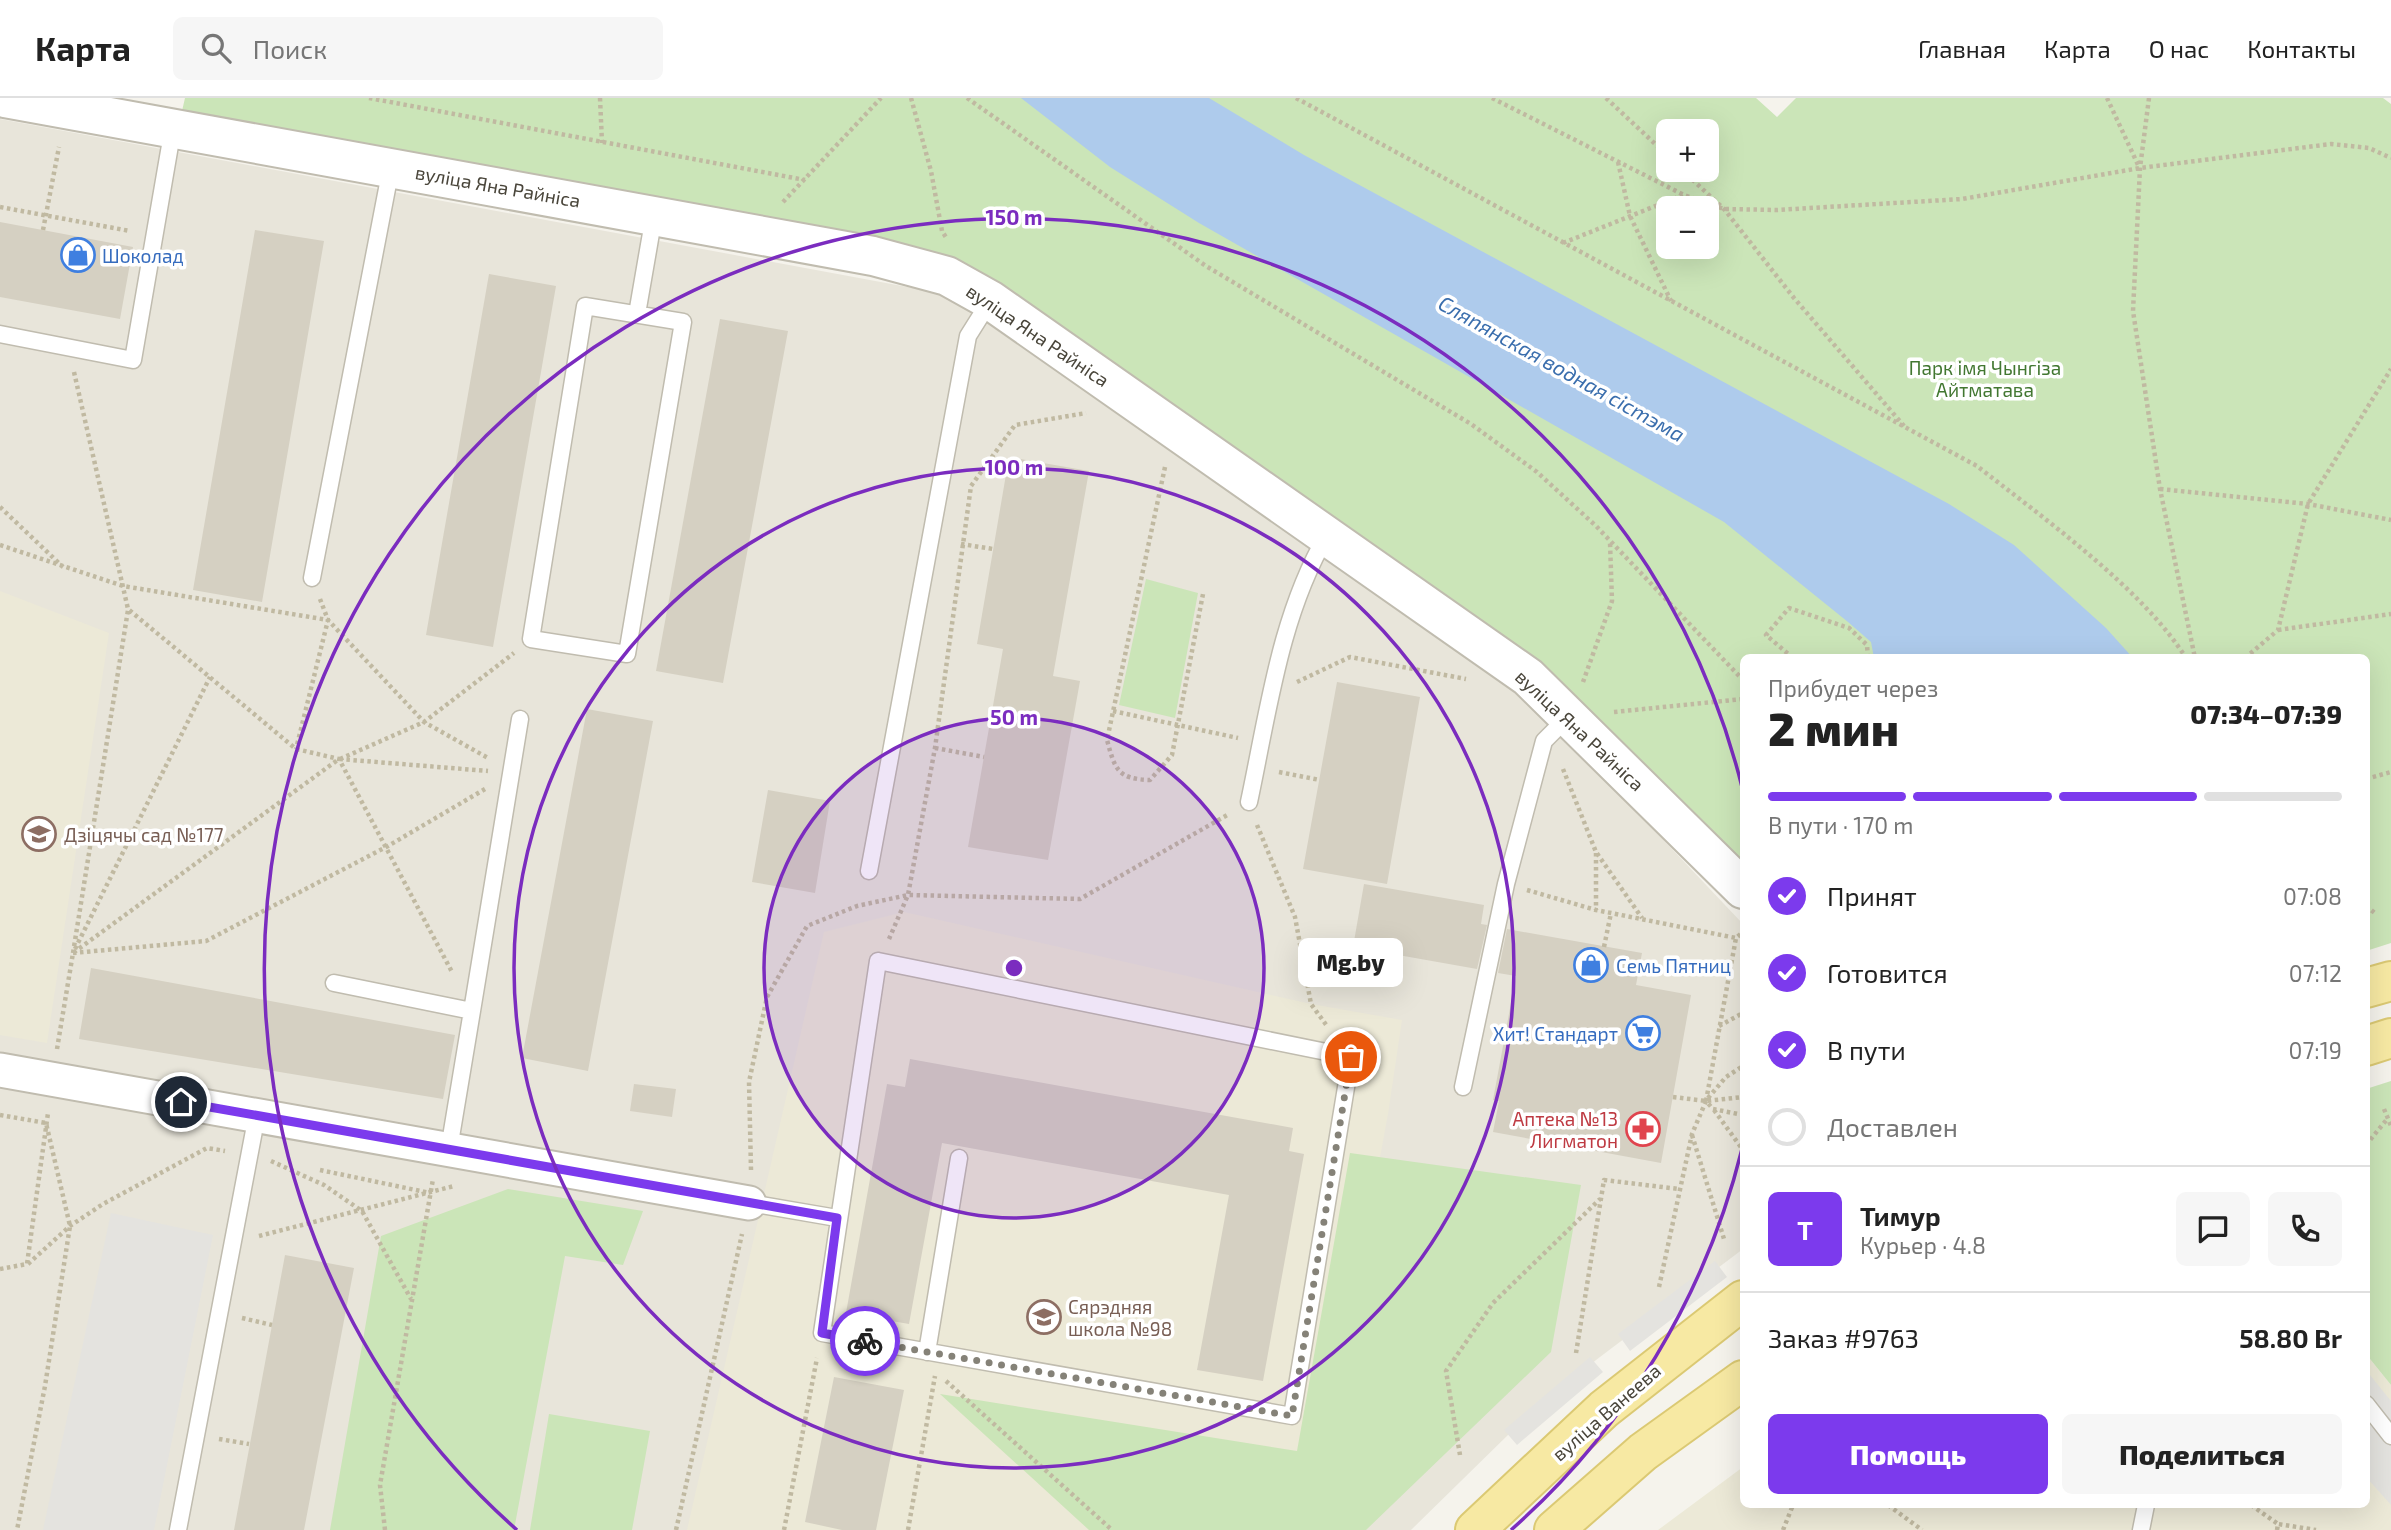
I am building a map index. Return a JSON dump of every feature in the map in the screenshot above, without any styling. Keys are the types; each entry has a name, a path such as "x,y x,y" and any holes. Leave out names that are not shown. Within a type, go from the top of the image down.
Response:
{"main road":[{"path":"2370,987 2391,981"},
{"path":"2370,1045 2391,1038"},
{"name":"вуліца Ванеева","path":"1491,1525 1604,1409 1740,1302"},
{"path":"1555,1530 1643,1452 1740,1382"}],"street":[{"name":"вуліца Яна Райніса","path":"5,98 911,264 947,276 990,300 1528,677 1740,886"},
{"path":"0,1070 749,1203"}],"lane":[{"path":"0,334 133,360 173,128"},
{"path":"313,578 391,167"},
{"path":"637,314 654,216"},
{"path":"869,871 968,335 990,300"},
{"path":"585,306 683,322 627,654 531,639 585,306"},
{"path":"1249,802 1275,675 1308,568 1327,535"},
{"path":"1463,1087 1506,884 1544,741 1569,716"},
{"path":"444,1148 472,1010 520,719"},
{"path":"878,961 1351,1057 1292,1416 822,1333 837,1218 878,961"},
{"path":"334,983 472,1010"},
{"path":"178,1530 257,1115"},
{"path":"927,1352 959,1158"},
{"path":"749,1203 837,1218"},
{"path":"2370,1409 2391,1436"},
{"path":"2141,1530 2145,1508"}],"path":[{"path":"369,98 806,180 881,98"},
{"path":"600,98 602,142"},
{"path":"911,98 931,171 942,231 949,241"},
{"path":"967,98 1206,266 1471,425 1537,472 1610,541 1740,677"},
{"path":"1296,98 1977,466 2043,517 2130,594 2173,637 2184,654"},
{"path":"1492,98 1684,194 1724,209 1777,210 1962,199 2140,168 2331,144 2369,148 2391,158"},
{"path":"1606,98 1656,145"},
{"path":"2107,98 2140,168"},
{"path":"2149,98 2140,168 2133,311 2160,489 2194,654"},
{"path":"43,230 59,147"},
{"path":"1618,162 1630,216 1672,303"},
{"path":"1695,182 1724,209 1794,298 1907,430"},
{"path":"1563,243 1684,194"},
{"path":"0,207 155,236"},
{"path":"56,1059 128,609 68,347"},
{"path":"2278,630 2308,503 2391,369"},
{"path":"878,961 904,912 908,895 935,748 971,486 1015,425 1086,413"},
{"path":"1165,466 1107,740 1115,769 1131,779 1150,780 1172,755 1203,594"},
{"path":"2160,489 2308,503 2391,520"},
{"path":"0,507 65,569"},
{"path":"1610,541 1612,601 1569,716 1740,699"},
{"path":"961,544 993,549"},
{"path":"0,545 65,569 123,586 328,621"},
{"path":"313,578 328,621 424,722 513,773"},
{"path":"1788,654 1766,635 1790,608 1849,628 1867,645 1868,654"},
{"path":"128,609 296,749 339,759 513,773"},
{"path":"2250,654 2278,630 2391,614"},
{"path":"296,749 328,621"},
{"path":"73,953 339,759 424,722 531,639"},
{"path":"1275,675 1300,682 1350,657 1467,679"},
{"path":"73,953 210,677"},
{"path":"1113,711 1261,743"},
{"path":"935,748 984,757"},
{"path":"339,759 388,846 472,1010"},
{"path":"1562,766 1596,852 1643,919"},
{"path":"1256,768 1320,780"},
{"path":"2370,778 2391,772"},
{"path":"73,953 206,941 388,846 513,773"},
{"path":"676,1530 749,1203 749,1082 767,997 807,926 857,906 908,895 1080,899 1249,802 1266,853 1295,917 1311,1004 1351,1057"},
{"path":"1596,852 1596,910"},
{"path":"1506,884 1596,910 1736,939"},
{"path":"2370,909 2376,914"},
{"path":"1604,947 1611,913"},
{"path":"1659,1287 1692,1134 1706,1101 1736,939 1740,935"},
{"path":"1719,1026 1740,1015"},
{"path":"1706,1101 1726,1077 1740,1068"},
{"path":"1673,1097 1706,1101 1740,1097"},
{"path":"1706,1101 1740,1146"},
{"path":"1713,1109 1740,1114"},
{"path":"2384,1109 2391,1126"},
{"path":"27,1264 48,1111"},
{"path":"0,1115 46,1123"},
{"path":"2370,1140 2388,1118"},
{"path":"17,1530 45,1386 71,1226 46,1123"},
{"path":"1692,1134 1724,1239"},
{"path":"0,1269 27,1264 71,1226 103,1204 207,1148"},
{"path":"385,1530 380,1485 430,1193 444,1148"},
{"path":"264,1158 324,1185 362,1211 411,1300"},
{"path":"320,1170 430,1193"},
{"path":"1576,1353 1604,1180 1679,1189"},
{"path":"248,1238 430,1193"},
{"path":"1461,1455 1446,1371 1493,1303 1600,1199"},
{"path":"232,1316 272,1325"},
{"path":"784,1530 822,1333"},
{"path":"908,1530 936,1372 1112,1530"},
{"path":"208,1437 249,1444"},
{"path":"1783,1530 1792,1508"},
{"path":"1892,1508 1922,1530"},
{"path":"2255,1508 2278,1527 2316,1530"}],"shaded area":[{"path":"0,119 940,293 1018,340 1519,693 1584,756 1740,921 1740,1251 1596,1360 1510,1433 1411,1530 0,1530"},
{"name":"Дзіцячы сад №177","path":"0,591 109,633 47,1043 0,1035"},
{"name":"Сярэдняя школа №98","path":"904,912 1311,1004 1402,1020 1388,1114 1330,1429 1243,1530 687,1530 824,932"},
{"path":"111,1213 213,1235 154,1530 43,1530"},
{"path":"1715,1261 1727,1277 1630,1351 1618,1334"},
{"path":"1590,1357 1603,1372 1517,1445 1504,1430"},
{"path":"2370,1359 2391,1385 2391,1530 1658,1530 1740,1469 1740,1508 2370,1508"},
{"path":"2370,1375 2391,1401 2391,1505 2370,1481 2370,1412 2376,1407 2370,1399"}],"green space":[{"name":"Парк імя Чынгіза Айтматава","path":"185,98 1756,98 1777,117 1796,98 2383,98 2391,104 2391,943 2370,950 2370,654 1740,654 1740,867 1324,512 988,278 948,256 894,243 182,111"},
{"path":"1146,579 1198,593 1175,718 1119,705"},
{"path":"2391,1081 2391,1385 2370,1359 2370,1088"},
{"path":"1350,1153 1581,1185 1551,1352 1366,1530 1089,1530 940,1394 1297,1451"},
{"path":"508,1189 643,1211 623,1265 565,1256 514,1530 330,1530 381,1236"},
{"path":"549,1414 650,1431 632,1530 530,1530"}],"water":[{"name":"Сляпянская водная сістэма","path":"1021,98 1209,98 1304,155 1949,504 2014,545 2106,628 2129,654 1873,654 1871,642 1724,522 1199,223 1110,167"}],"building":[{"path":"0,222 133,247 120,319 0,297"},
{"path":"255,230 324,241 262,602 193,590"},
{"path":"489,274 556,286 493,647 426,635"},
{"path":"720,319 788,331 723,683 656,671"},
{"path":"1009,457 1089,471 1053,676 1080,681 1048,860 968,847 1003,649 977,644"},
{"path":"1337,682 1420,697 1387,884 1303,869"},
{"path":"587,709 653,721 588,1071 522,1058"},
{"path":"768,790 830,801 815,893 752,882"},
{"path":"1364,884 1484,905 1481,924 1487,925 1477,969 1353,947"},
{"path":"1507,929 1642,953 1636,985 1691,995 1661,1163 1493,1132 1499,1101 1493,1100 1516,976 1498,973"},
{"path":"91,968 455,1035 443,1099 79,1039"},
{"path":"910,1059 1293,1128 1289,1151 1304,1154 1263,1381 1197,1370 1229,1195 942,1143 909,1324 846,1313 887,1084 905,1087"},
{"path":"634,1084 676,1089 672,1117 630,1111"},
{"path":"285,1255 354,1268 304,1530 234,1530"},
{"path":"834,1377 904,1390 876,1530 842,1530 805,1522"}],"way so far":[{"path":"865,1341 1292,1416 1351,1057"}],"place":[{"name":"Шоколад","path":"78,255"},
{"name":"Дзіцячы сад №177","path":"39,834"},
{"name":"Семь Пятниц","path":"1591,965"},
{"name":"Хит! Стандарт","path":"1643,1033"},
{"name":"Mg.by","path":"1351,1057"},
{"name":"Аптека №13 Лигматон","path":"1643,1129"},
{"name":"Сярэдняя школа №98","path":"1044,1317"}],"route":[{"path":"181,1102 837,1218 822,1333 865,1341"}]}
